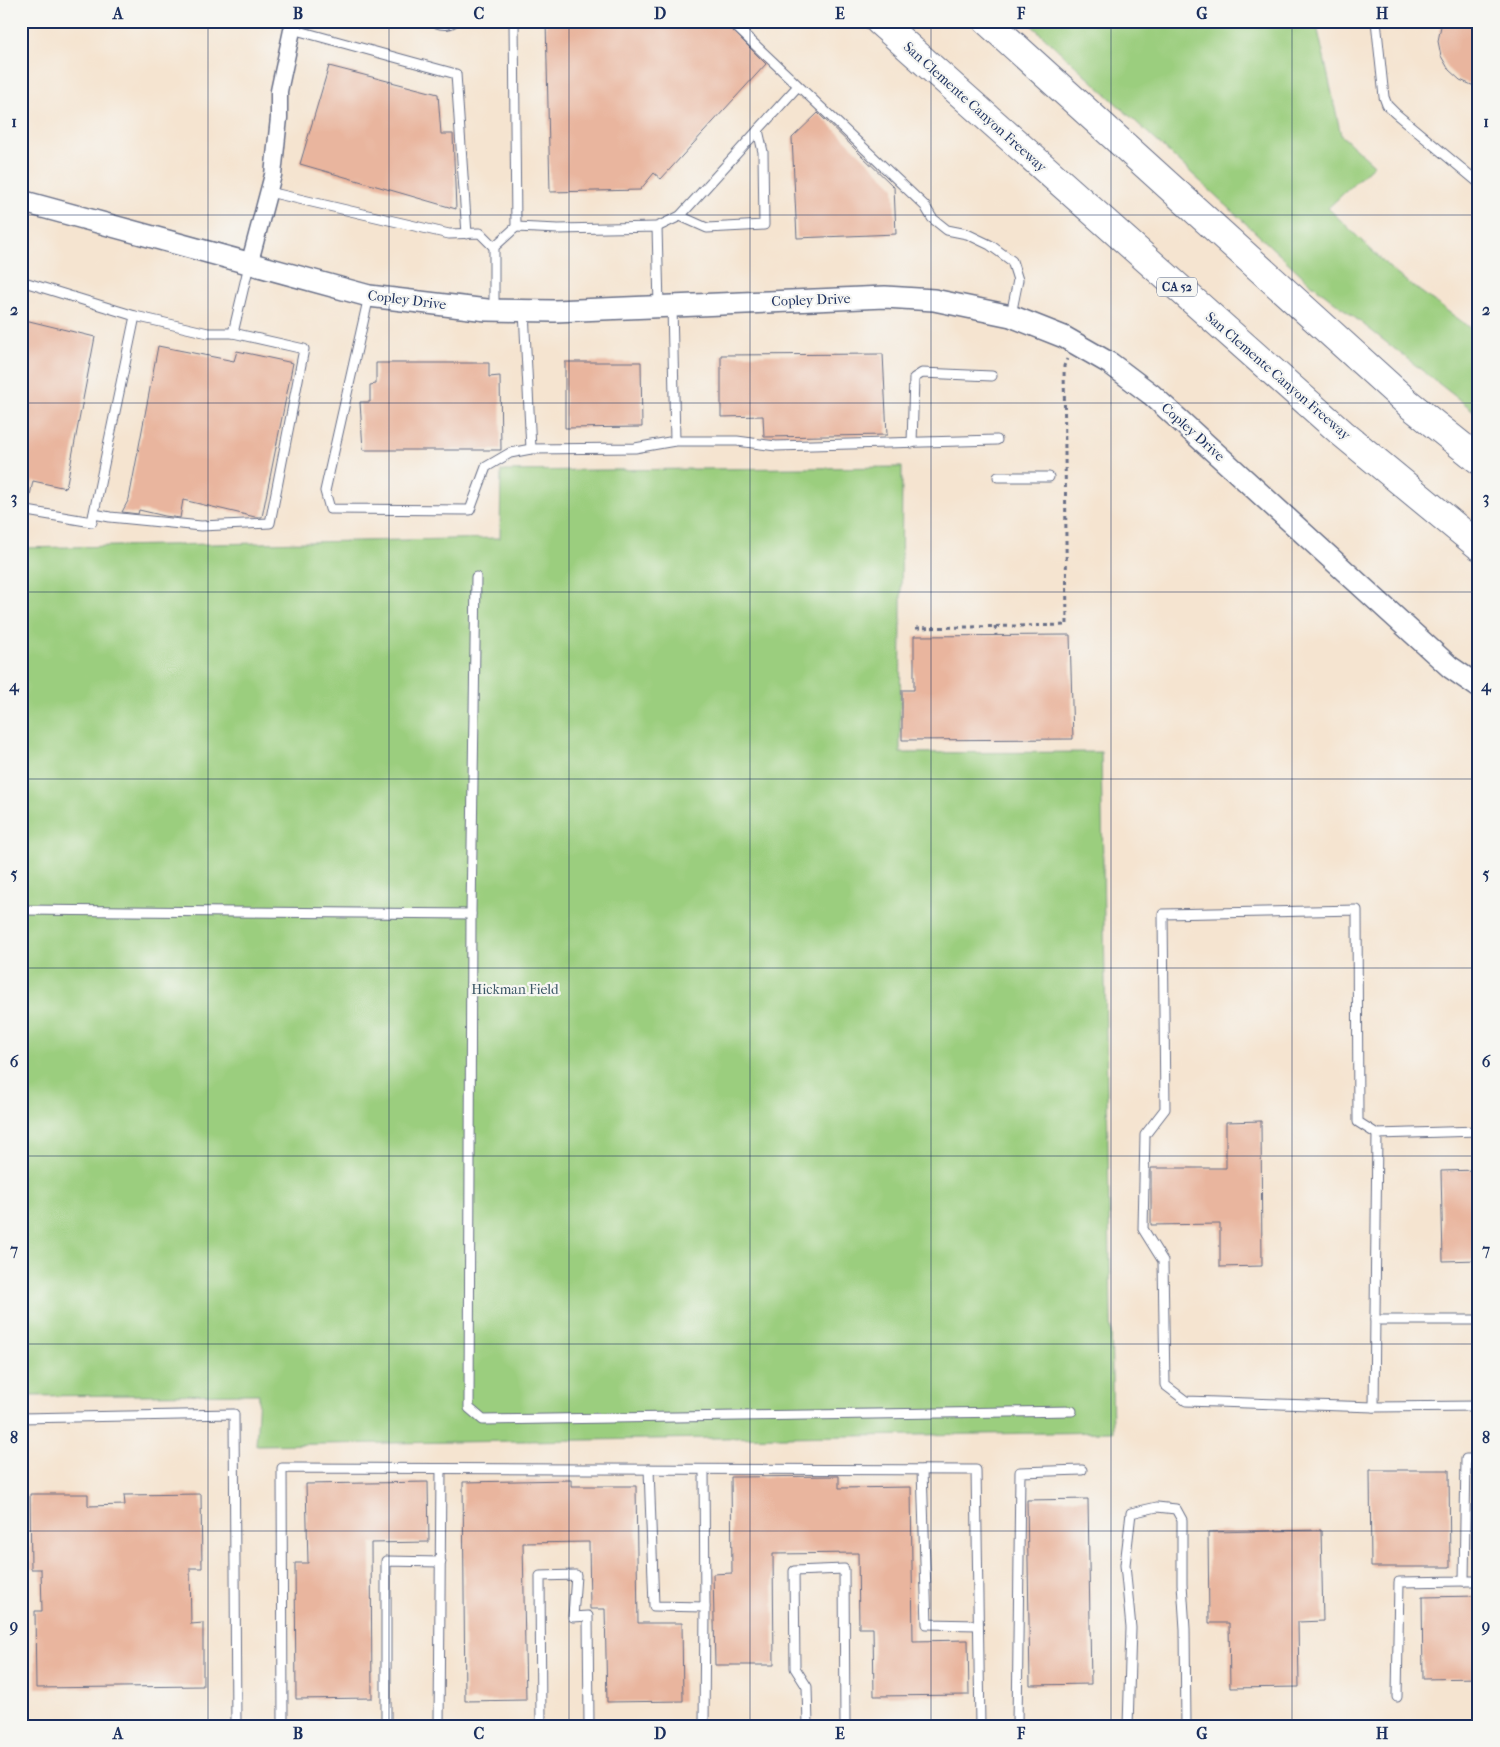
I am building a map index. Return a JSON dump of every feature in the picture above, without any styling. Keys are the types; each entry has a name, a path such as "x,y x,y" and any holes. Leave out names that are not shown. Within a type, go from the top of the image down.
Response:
{"highway":[{"name":"San Clemente Canyon Freeway","path":"879,21 1335,427 1479,546"},
{"path":"988,21 1409,404 1479,460"}],"street":[{"path":"249,265 273,175 279,118 279,91 293,25"},
{"name":"Copley Drive","path":"21,201 249,265 369,296 494,310 524,311 885,297 934,300 1011,316 1064,336 1111,364 1152,395 1450,667 1479,687"}],"lane":[{"path":"430,21 440,24 451,24 455,21"},
{"path":"514,21 516,227"},
{"path":"730,21 925,206 932,218 947,230 967,234 990,245 1012,260 1018,280 1011,316"},
{"path":"1376,21 1384,96 1388,105 1479,184"},
{"path":"293,25 456,74 467,234"},
{"path":"494,247 516,227 558,229 657,227 680,216 798,86"},
{"path":"680,216 707,228 764,225 763,152 758,130"},
{"path":"269,192 449,234 480,233 494,247 494,310"},
{"path":"657,227 675,441"},
{"path":"233,334 249,265"},
{"path":"21,282 135,316 208,334 233,334 304,349 270,523 200,526 94,514"},
{"path":"369,296 325,491 330,509 470,510 486,467 510,453 531,449 635,448 675,441 738,441 776,446 997,440"},
{"path":"524,311 531,449"},
{"path":"21,510 92,522 135,316"},
{"path":"912,443 914,378 922,373 992,376"},
{"path":"998,478 1049,477"},
{"path":"476,577 471,914 469,1408 483,1420 1072,1411"},
{"path":"21,910 471,914"},
{"path":"1479,1131 1377,1134 1358,1122 1357,910 1163,914 1165,1109 1145,1135 1143,1229 1163,1261 1165,1385 1186,1401 1374,1407 1479,1406"},
{"path":"1374,1407 1377,1134"},
{"path":"1375,1320 1479,1320"},
{"path":"21,1418 234,1414 236,1726"},
{"path":"1464,1581 1466,1459 1479,1459"},
{"path":"283,1726 282,1468 976,1470 980,1726"},
{"path":"439,1726 442,1468"},
{"path":"649,1469 654,1606 705,1607"},
{"path":"704,1470 704,1726"},
{"path":"922,1470 927,1624 978,1625"},
{"path":"1017,1726 1020,1472 1082,1470"},
{"path":"1128,1726 1132,1628 1125,1565 1131,1513 1157,1507 1176,1509 1182,1520 1186,1726"},
{"path":"386,1726 386,1561 441,1562"},
{"path":"808,1726 807,1687 795,1668 794,1571 844,1569 844,1726"},
{"path":"541,1726 540,1576 576,1575 573,1617 588,1616 589,1726"},
{"path":"1397,1697 1398,1582 1479,1581"}],"path":[{"path":"916,628 1067,625 1064,366 1072,341"},
{"path":"995,626 996,635"}],"green space":[{"path":"1027,21 1316,21 1341,135 1374,165 1328,208 1395,273 1479,334 1479,415 1308,281"},
{"name":"Hickman Field","path":"902,467 900,753 1101,752 1113,1432 256,1445 259,1394 21,1396 21,548 500,538 501,471"}],"building":[{"path":"546,21 723,21 766,64 661,179 654,173 640,190 550,192"},
{"path":"1442,21 1479,21 1479,88 1460,80 1449,70 1441,56 1438,41"},
{"path":"329,66 438,94 441,134 453,134 456,209 300,164"},
{"path":"818,113 894,187 896,234 797,238 792,138"},
{"path":"21,319 95,337 66,488 33,481 28,505 21,504"},
{"path":"158,346 234,361 237,351 293,363 262,517 183,500 180,518 139,510 138,514 122,512 129,499"},
{"path":"883,354 887,435 764,437 763,416 721,417 721,355"},
{"path":"565,362 641,362 642,427 565,428"},
{"path":"376,363 489,363 489,377 500,376 501,450 363,450 360,402 370,402 370,385 376,384"},
{"path":"1070,635 1073,739 902,740 902,690 914,690 914,636"},
{"path":"1261,1121 1262,1266 1220,1267 1220,1224 1151,1225 1151,1168 1226,1168 1226,1122"},
{"path":"1479,1170 1479,1260 1443,1261 1441,1171"},
{"path":"1370,1470 1449,1470 1450,1567 1371,1567"},
{"path":"839,1476 839,1488 911,1487 913,1641 968,1640 969,1695 874,1696 873,1628 859,1628 858,1553 773,1554 774,1665 715,1665 713,1574 732,1573 731,1477"},
{"path":"571,1480 571,1486 636,1486 638,1623 682,1623 683,1701 607,1702 605,1609 590,1609 589,1542 523,1543 526,1700 465,1701 463,1482"},
{"path":"428,1482 429,1542 371,1543 372,1698 296,1699 295,1563 308,1563 306,1484"},
{"path":"30,1494 88,1494 88,1506 125,1505 124,1495 201,1494 202,1568 190,1568 191,1624 203,1623 203,1686 36,1688 35,1611 42,1611 41,1569 31,1569"},
{"path":"1088,1499 1091,1684 1030,1685 1027,1500"},
{"path":"1321,1530 1323,1621 1298,1622 1299,1687 1230,1688 1229,1623 1209,1623 1208,1532"},
{"path":"1479,1596 1479,1678 1423,1679 1422,1597"}]}
